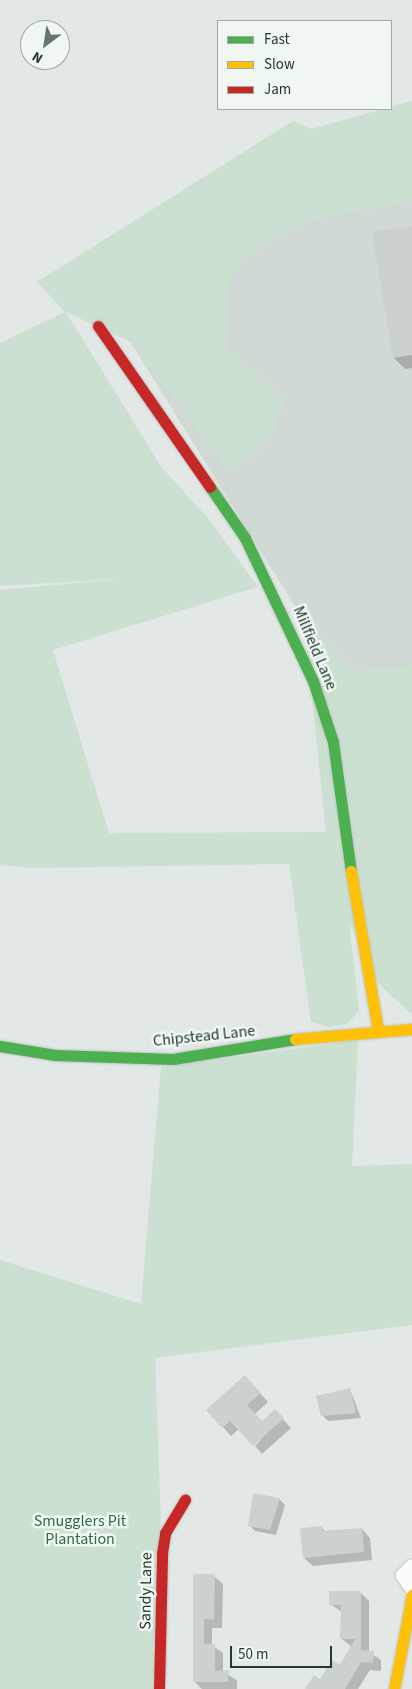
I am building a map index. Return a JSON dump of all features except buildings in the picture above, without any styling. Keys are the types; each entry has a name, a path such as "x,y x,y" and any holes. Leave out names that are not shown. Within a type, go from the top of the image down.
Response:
{"street":[{"name":"Millfield Lane","path":"98,326 245,538 313,682 333,742 367,987 378,1031"},
{"name":"Chipstead Lane","path":"0,1046 55,1055 173,1059 324,1034 412,1029"},
{"name":"Sandy Lane","path":"159,1689 162,1553 165,1533 185,1500"},
{"path":"412,1566 403,1575 412,1588"},
{"path":"394,1689 412,1595"}],"shaded area":[{"path":"412,101 412,685 333,695 304,621 79,259 382,110 392,110 392,107"}],"green space":[{"path":"412,101 412,201 314,219 258,248 230,274 226,347 285,400 270,439 230,473 131,342 66,312 162,468 208,518 258,587 53,650 109,833 326,832 304,621 353,671 412,666 412,1015 375,980 349,921 359,1011 347,1024 329,1027 311,1022 289,864 32,868 0,865 0,590 120,579 0,586 0,343 65,312 37,282 293,121 311,129 380,110 392,110 392,107"},
{"name":"Smugglers Pit Plantation","path":"358,1040 352,1166 412,1164 412,1325 155,1358 162,1553 158,1689 0,1689 0,1260 141,1304 161,1067"}],"traffic: fast":[{"path":"210,487 245,538 313,681 333,742 351,871"},
{"path":"0,1046 55,1055 173,1059 295,1039"}],"traffic: slow":[{"path":"351,871 378,1031"},
{"path":"295,1039 412,1029"},
{"path":"394,1689 412,1595"}],"traffic: jam":[{"path":"98,326 210,487"},
{"path":"159,1689 162,1553 165,1533 185,1500"}]}
